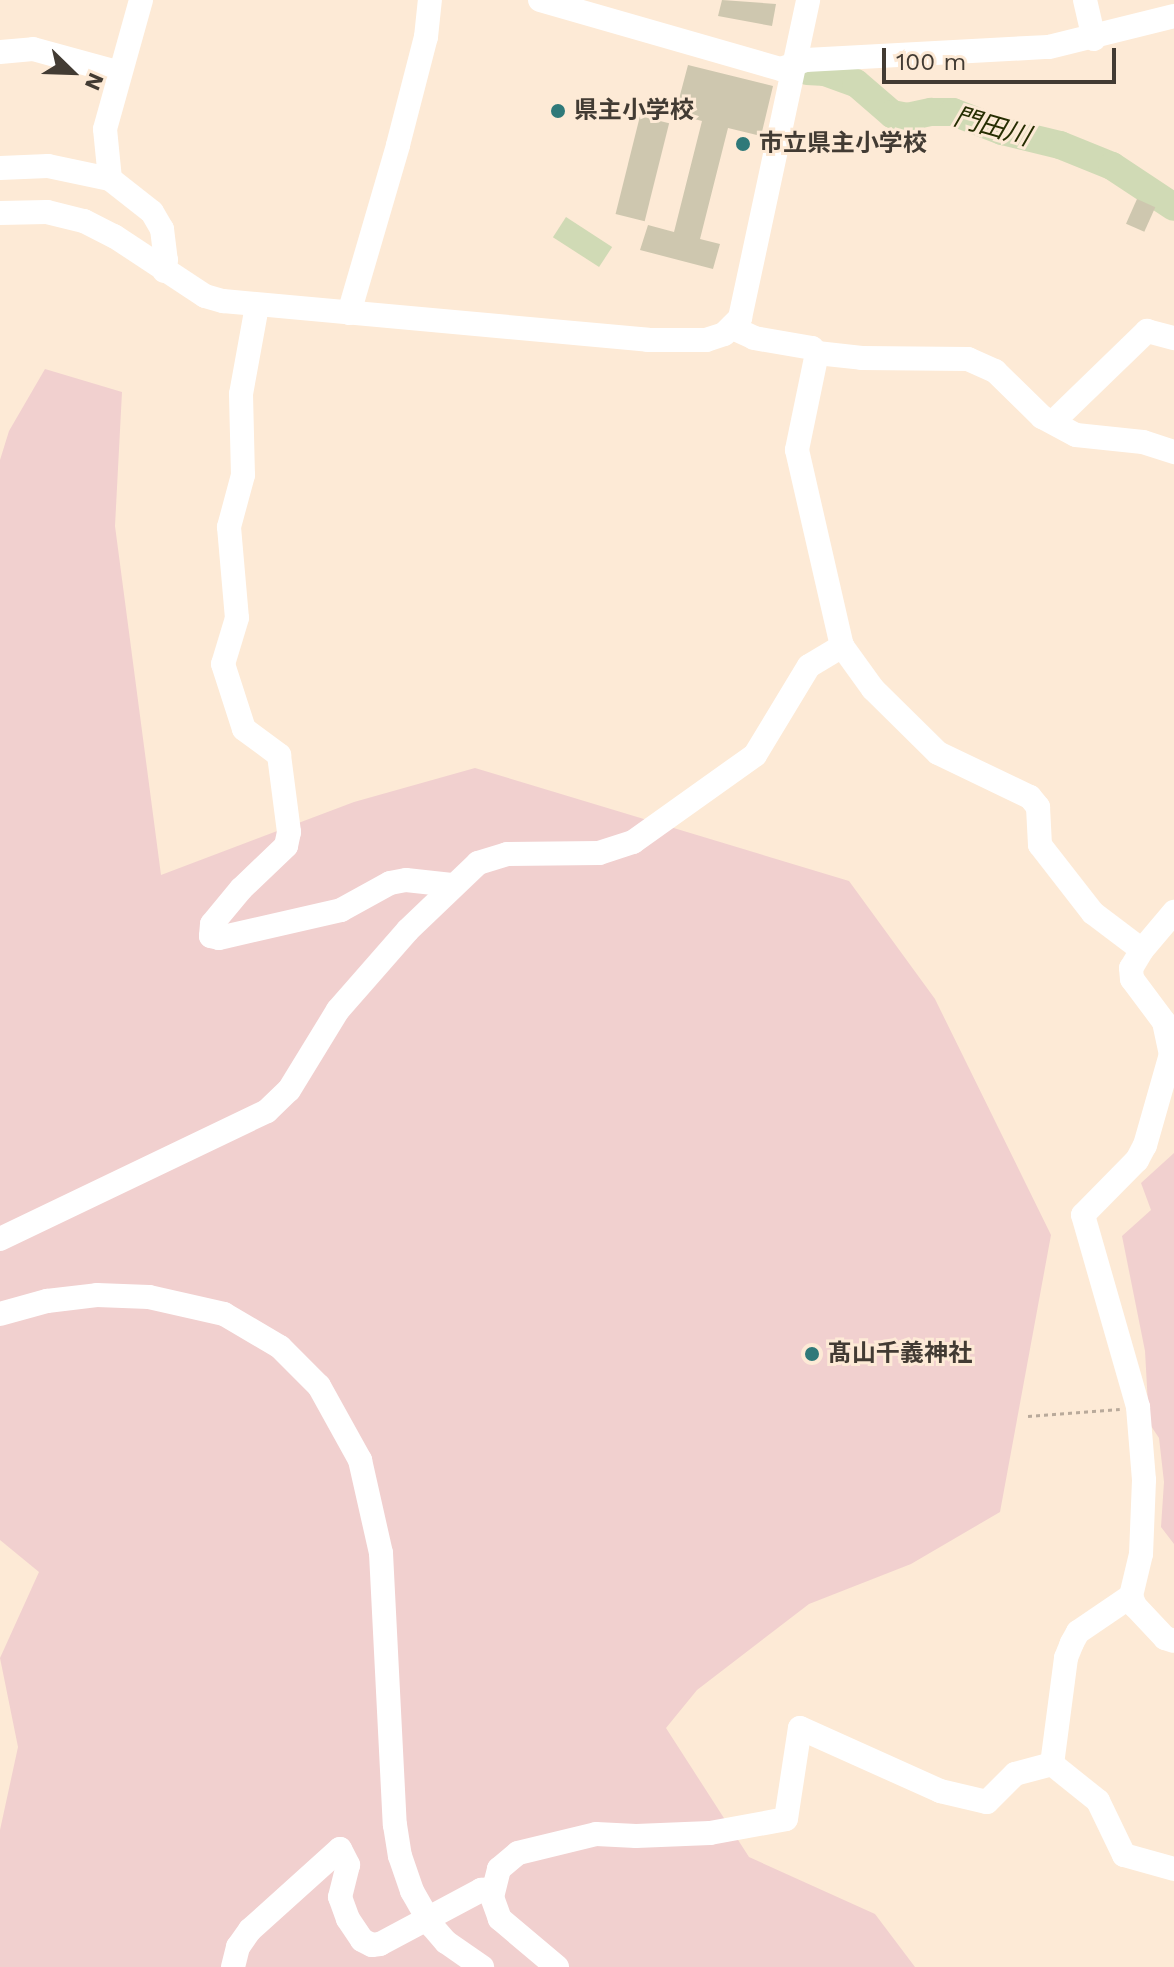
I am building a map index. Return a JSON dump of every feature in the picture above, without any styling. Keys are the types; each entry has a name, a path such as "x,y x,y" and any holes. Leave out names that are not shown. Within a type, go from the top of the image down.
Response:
{"street":[{"path":"110,179 105,129 141,0"},
{"path":"349,313 426,37 430,0"},
{"path":"540,0 781,69 806,60 1049,47 1094,39 1174,16"},
{"path":"0,213 47,212 84,221 114,236 205,296 257,306 648,340 706,340 733,328 744,305 808,0"},
{"path":"1085,0 1094,39"},
{"path":"0,52 33,49 120,73"},
{"path":"0,168 48,166 110,179 152,212 162,229 166,260 164,271"},
{"path":"257,306 241,394 243,475 229,527 237,618 223,664 244,729 279,755 289,832 286,846 241,889 212,924 211,936 219,938 341,910 390,883 406,880 452,885"},
{"path":"733,328 754,338 812,348 817,353 862,358 968,359 995,371 1053,422 1076,435 1143,442 1174,452"},
{"path":"1053,422 1147,331 1174,338"},
{"path":"817,353 797,450 842,646 873,689 938,753 1030,797 1038,807 1040,845 1093,913 1142,950"},
{"path":"0,1239 267,1111 289,1090 338,1010 452,885 478,863 507,854 599,853 633,842 755,755 809,666 842,646"},
{"path":"1174,912 1131,968 1132,979 1164,1022 1171,1054 1145,1145 1137,1160 1083,1215 1138,1407 1144,1480 1141,1554 1131,1596 1135,1606 1165,1638 1174,1641"},
{"path":"0,1314 47,1301 97,1295 149,1297 224,1314 280,1347 319,1386 360,1460 381,1553 395,1825 400,1856 426,1919 446,1942 482,1967"},
{"path":"1052,1764 1061,1684 1072,1643 1078,1632 1131,1596"},
{"path":"557,1967 500,1919 492,1889 499,1869 518,1853 596,1834 710,1833 786,1819 800,1728 940,1791 987,1802 1015,1774 1052,1764"},
{"path":"1052,1764 1098,1801 1124,1855 1174,1869"},
{"path":"233,1967 238,1947 250,1930 340,1849 348,1865 340,1897 348,1919 362,1940 372,1945 380,1944 481,1890 492,1889"}],"path":[{"path":"1028,1416 1138,1407"}],"shaded area":[{"path":"566,217 612,247 599,267 553,237"},
{"path":"45,369 122,392 115,526 161,875 354,802 475,768 849,881 935,999 1051,1235 1000,1512 911,1564 809,1604 697,1690 666,1728 749,1857 875,1914 915,1967 0,1967 0,1830 18,1747 0,1658 39,1572 0,1540 0,460 9,431"},
{"path":"1174,1153 1174,1544 1161,1527 1164,1482 1159,1438 1149,1423 1145,1351 1122,1236 1151,1210 1141,1183"}],"building":[{"path":"722,0 776,4 772,26 718,16"},
{"path":"688,65 773,86 761,136 728,128 700,239 720,244 713,269 640,250 648,225 674,232 702,121 675,114"},
{"path":"640,116 669,123 645,221 616,214"},
{"path":"1137,199 1155,207 1144,232 1126,224"}],"waterway":[{"name":"門田川","path":"807,71 825,72 856,83 892,114 907,117 953,112 1002,131 1060,145 1112,166 1174,207"}],"place":[{"name":"県主小学校","path":"558,111"},
{"name":"市立県主小学校","path":"743,144"},
{"name":"髙山千義神社","path":"812,1354"}]}
